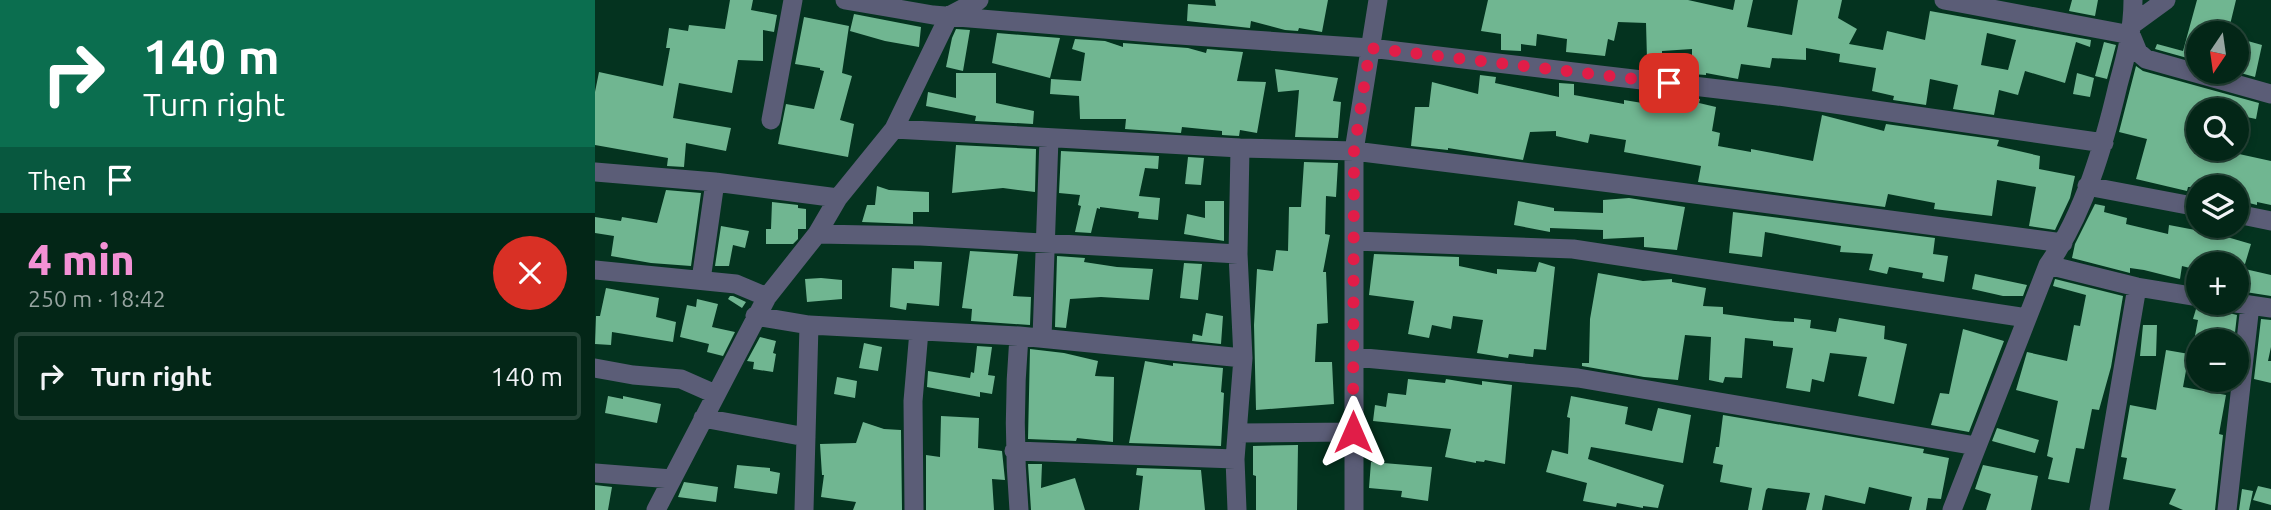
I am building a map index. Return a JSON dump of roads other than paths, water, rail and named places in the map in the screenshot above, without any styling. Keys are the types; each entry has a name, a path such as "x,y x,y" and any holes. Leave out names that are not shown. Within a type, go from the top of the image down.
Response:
{"street":[{"path":"771,120 793,0"},
{"path":"845,0 949,16 1370,48 1778,96 2104,143"},
{"path":"656,510 767,297 817,234 838,198 894,129 949,16 979,0"},
{"path":"1353,510 1354,151 1378,0"},
{"path":"1944,0 2132,30"},
{"path":"1952,510 2048,265 2063,243 2104,143 2132,30 2133,0"},
{"path":"2132,30 2166,0"},
{"path":"2132,30 2138,52 2146,59 2271,94"},
{"path":"894,129 1240,148 1354,151 2063,243"},
{"path":"1042,338 1049,138"},
{"path":"1237,510 1235,459 1243,358 1238,254 1240,148"},
{"path":"595,172 715,182 838,198"},
{"path":"701,280 715,182"},
{"path":"2087,186 2186,205"},
{"path":"2249,216 2271,221"},
{"path":"817,234 922,236 1238,254"},
{"path":"1354,241 1573,249 2027,318"},
{"path":"2048,265 2137,288 2186,295"},
{"path":"595,270 736,284 767,297"},
{"path":"2099,510 2137,288"},
{"path":"2249,305 2271,308"},
{"path":"2227,510 2242,315"},
{"path":"755,316 809,325 1019,336 1243,358"},
{"path":"804,510 809,325"},
{"path":"914,510 913,401 919,331"},
{"path":"1019,336 1014,388 1014,451 1019,510"},
{"path":"1354,357 1578,378 1976,446"},
{"path":"595,368 633,375 681,379 715,394"},
{"path":"703,418 806,437"},
{"path":"1237,433 1353,432"},
{"path":"1014,451 1235,459"},
{"path":"595,472 672,479"}]}
